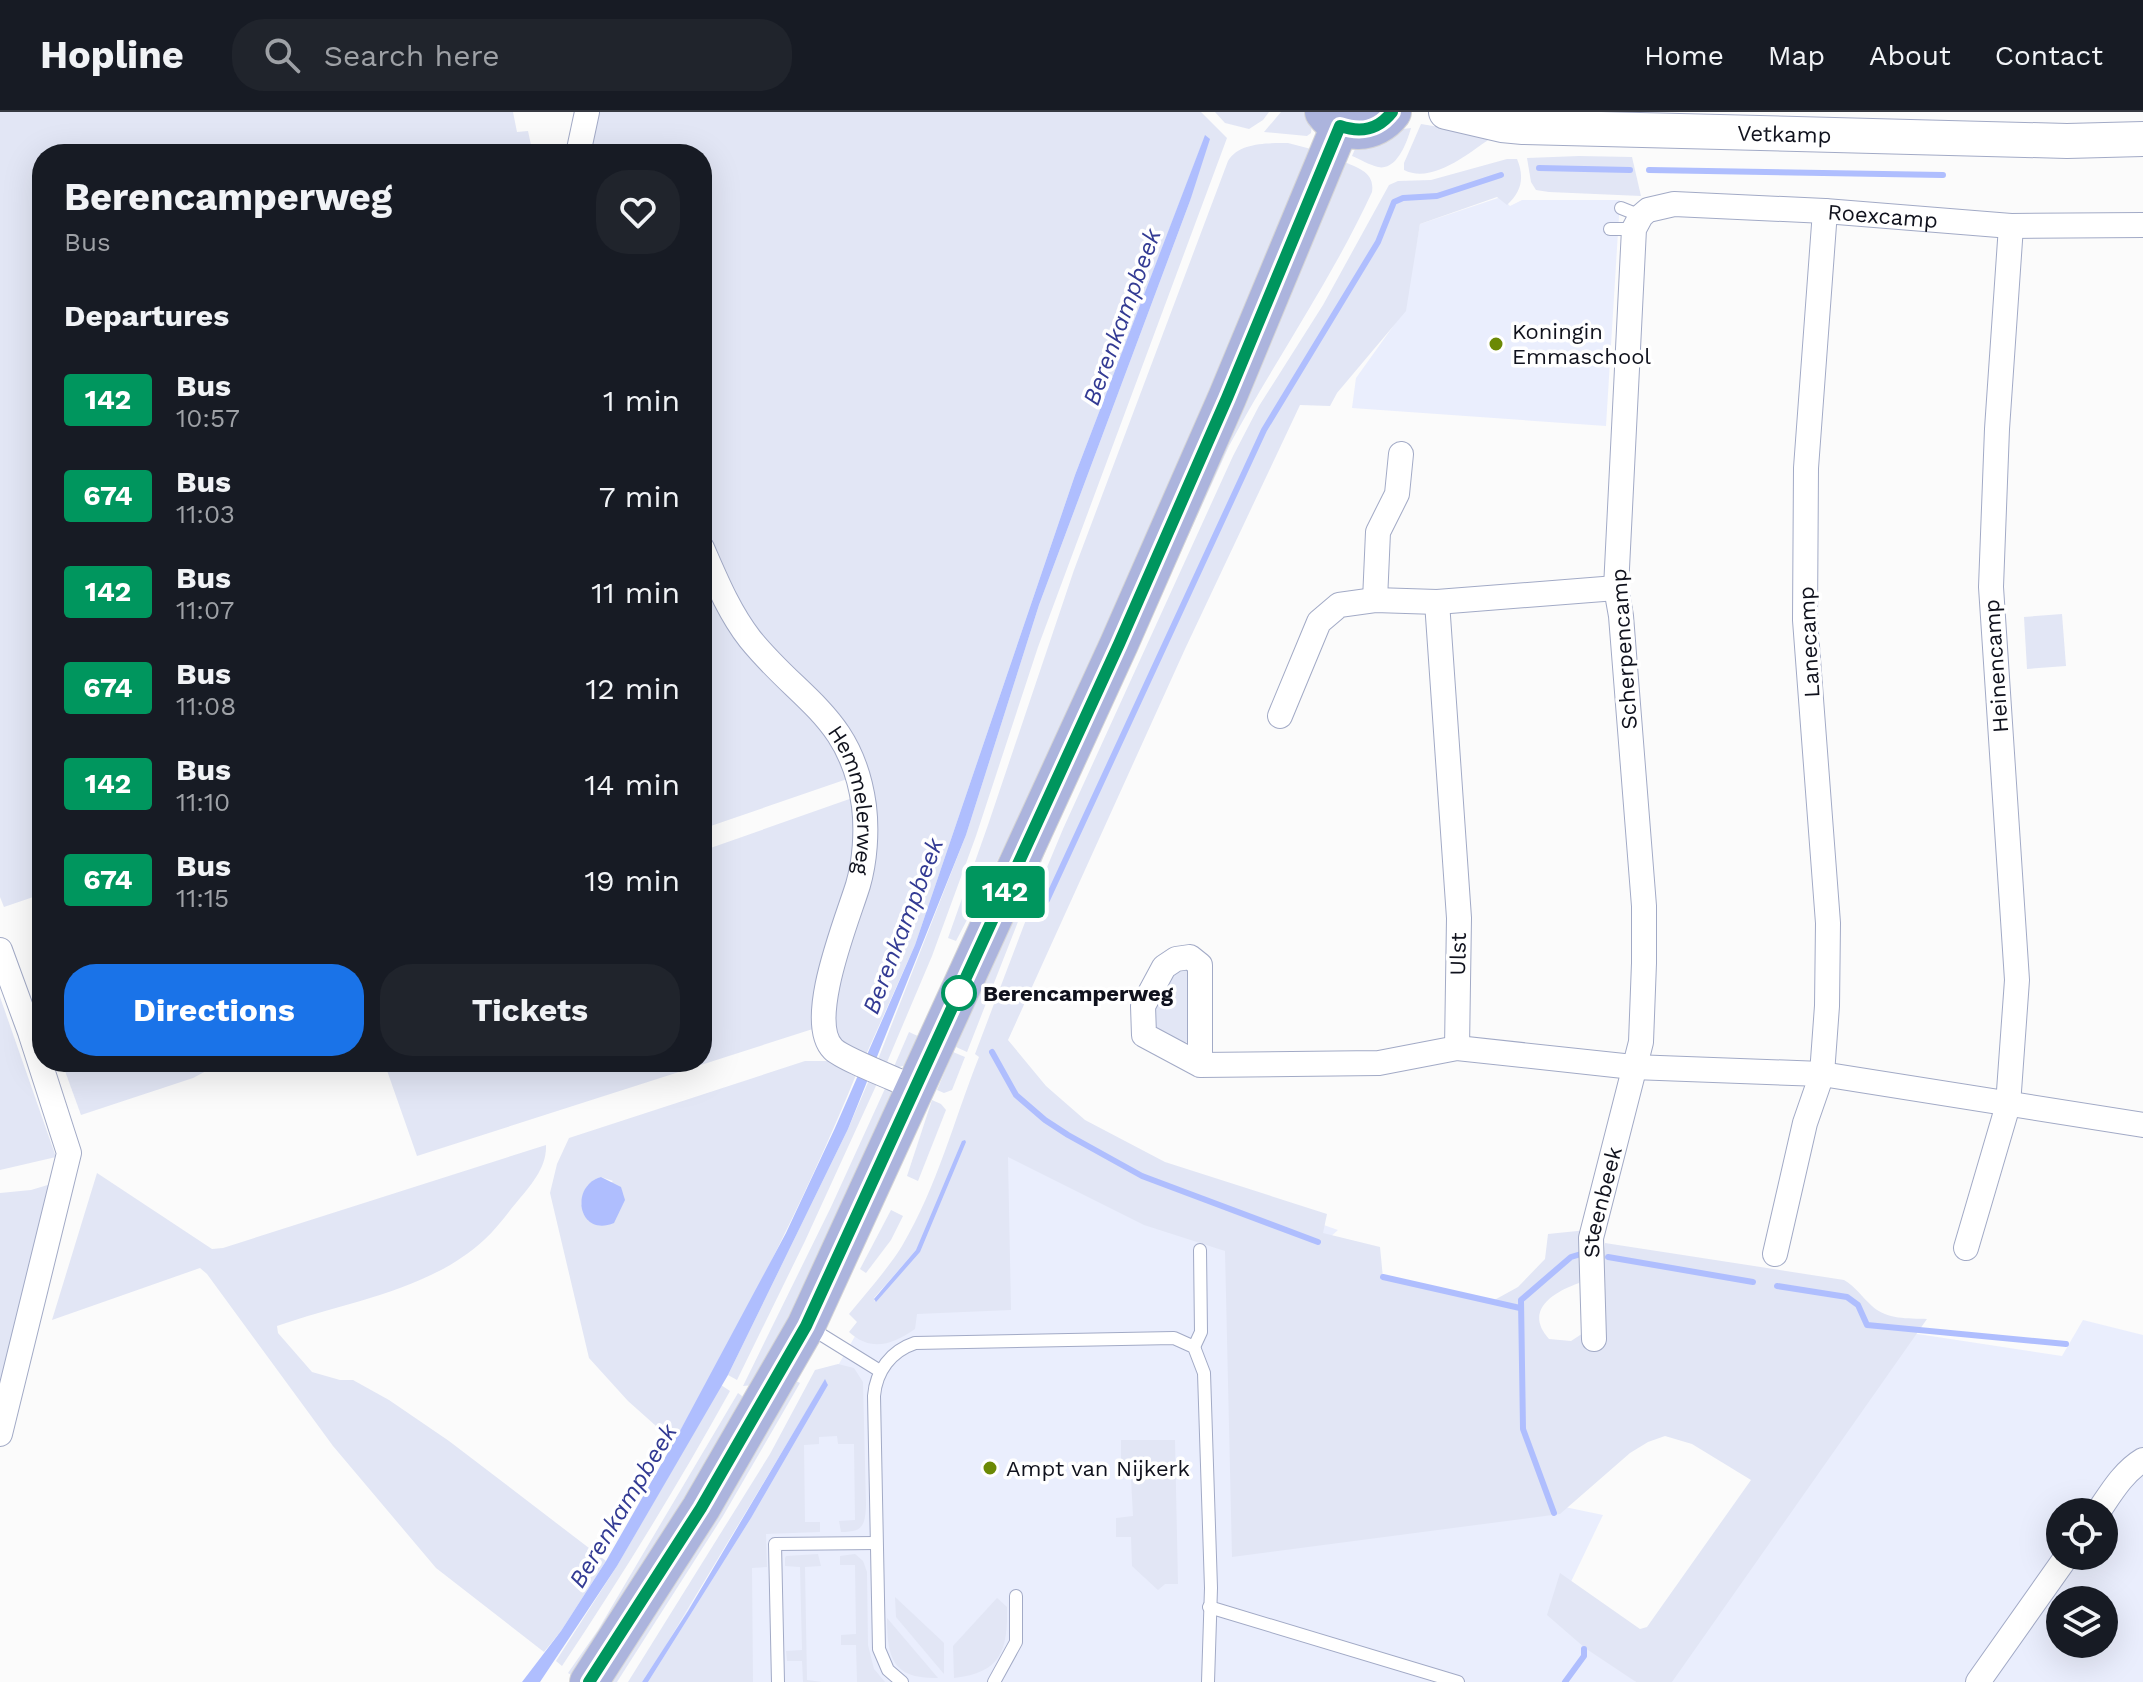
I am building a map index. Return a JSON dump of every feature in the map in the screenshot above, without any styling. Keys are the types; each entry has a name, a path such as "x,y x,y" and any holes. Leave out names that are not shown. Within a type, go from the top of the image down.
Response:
{"main road":[{"path":"589,1682 701,1508 806,1326 1119,644 1227,398 1332,119 1353,131 1369,130 1381,124 1392,112"}],"street":[{"path":"580,144 587,112"},
{"name":"Vetkamp","path":"1446,112 1523,127 1866,130 2137,142"},
{"name":"Roexcamp","path":"1626,220 1656,207 1674,204 1825,211 2011,226 2143,225"},
{"name":"Lanecamp","path":"1822,1074 1828,923 1805,620 1806,468 1825,211"},
{"name":"Scherpencamp","path":"1626,220 1616,588 1621,616 1644,906 1641,1042 1633,1067"},
{"name":"Heinencamp","path":"2008,1105 2017,980 1991,587 1997,429 2011,226"},
{"path":"1375,600 1378,532 1397,494 1401,454"},
{"name":"Hemmelerweg","path":"712,569 738,623 821,710 846,746 856,771 864,808 864,853 859,884 834,955 825,1025 830,1046 840,1055 915,1088"},
{"path":"1280,716 1319,622 1339,605 1375,600 1437,602 1616,588"},
{"name":"Ulst","path":"1437,602 1459,918 1457,1048"},
{"path":"0,950 32,1038"},
{"path":"1200,1065 1379,1063 1457,1048 1633,1067 1822,1074 2143,1125"},
{"name":"Steenbeek","path":"1594,1339 1591,1238 1633,1067"},
{"path":"0,1434 69,1153 43,1072"},
{"path":"1775,1254 1805,1123 1822,1074"},
{"path":"1966,1248 2008,1105"},
{"path":"2108,1498 2127,1472 2143,1460"},
{"path":"1978,1682 2057,1570"}],"lane":[{"path":"1194,1347 1201,1332 1200,1250"},
{"path":"806,1326 880,1371"},
{"path":"902,1682 888,1670 879,1649 874,1396 880,1371 894,1354 915,1343 1174,1338 1194,1347 1204,1373 1211,1588 1208,1682"},
{"path":"778,1682 775,1544 876,1543"},
{"path":"994,1682 1016,1642 1016,1596"},
{"path":"1209,1607 1458,1682"}],"shaded area":[{"path":"0,112 513,112 517,132 528,131 531,144 32,144 32,897 4,907 0,897"},
{"path":"593,112 1201,112 1227,138 1038,647 976,836 932,956 885,1067 877,1062 966,835 1039,605 1190,201 1205,136 1075,475 915,945 865,1057 841,1048 832,1032 867,795 771,654 712,557 712,144 585,144"},
{"path":"1215,112 1269,112 1249,129 1225,123"},
{"path":"1281,112 1310,112 1311,133 1307,136 1264,132"},
{"path":"1421,124 1494,136 1439,170 1415,173 1404,170 1404,163"},
{"path":"1411,128 1400,154 1391,165 1378,167 1352,156 1355,149 1395,130"},
{"path":"1288,143 1311,149 1187,450 1053,747 956,941 948,938 1074,570 1228,161 1247,147"},
{"path":"1632,157 1641,196 1536,190 1531,182 1527,158"},
{"path":"1507,159 1517,159 1521,172 1516,195 1507,205 1497,197 1420,224 1406,311 1337,393 1330,406 1300,405 1185,649 1008,1040 1046,1086 1085,1120 1165,1162 1327,1214 1323,1233 1380,1247 1383,1278 1489,1303 1518,1287 1545,1259 1548,1234 1587,1230 1579,1283 1560,1291 1540,1311 1542,1329 1549,1339 1571,1341 1597,1324 1605,1243 1844,1280 1884,1314 1927,1319 1672,1682 1636,1682 1585,1648 1547,1615 1560,1573 1640,1629 1647,1627 1751,1480 1692,1444 1665,1436 1648,1442 1630,1453 1560,1514 1232,1557 1225,1251 1144,1225 1008,1157 1011,1310 917,1314 915,1329 882,1344 865,1342 849,1332 857,1322 849,1314 896,1255 925,1200 979,1057 975,1054 1035,896 1233,456 1259,406 1323,305 1389,185 1398,181 1431,180","holes":["916,1250 920,1252 875,1302 874,1298"]},
{"path":"1342,161 1368,175 1372,192 1339,257 1229,446 1050,840 967,1052 956,1047 1039,837"},
{"name":"Koningin Emmaschool","path":"1501,197 1510,206 1522,200 1620,200 1606,426 1352,408 1356,378 1404,311 1420,224"},
{"path":"712,575 795,690 853,777 712,826"},
{"path":"2062,614 2066,666 2027,669 2024,617"},
{"path":"858,796 860,820 819,1027 712,1061 712,847"},
{"path":"1176,965 1187,966 1190,1039 1186,1043 1154,1030 1151,1018"},
{"path":"0,997 56,1157 0,1170"},
{"path":"909,1032 920,1037 909,1064 893,1069"},
{"path":"953,1052 965,1057 952,1090 944,1093 937,1090"},
{"path":"805,1061 831,1061 858,1070 817,1166 772,1259 674,1442 628,1401 589,1358 550,1193 557,1164 569,1138","holes":["601,1177 613,1181 581,1205 592,1181"]},
{"path":"65,1072 204,1072 193,1078 81,1115"},
{"path":"388,1072 679,1072 417,1156"},
{"path":"872,1073 880,1077 737,1380 728,1375 848,1129"},
{"path":"888,1082 893,1098 793,1314 754,1385 743,1386 831,1207"},
{"path":"998,1090 1117,1153 1338,1230 1252,1307 1522,1498 1603,1515 1556,1613 1636,1682 642,1682 786,1455"},
{"path":"932,1100 946,1110 918,1181 907,1176"},
{"path":"546,1145 544,1161 532,1183 493,1231 462,1257 412,1283 277,1326 278,1333 312,1372 340,1380 353,1380 389,1400 449,1441 606,1561 544,1652 436,1568 333,1446 200,1268 52,1320 97,1173 212,1249"},
{"path":"61,1181 0,1394 0,1193 31,1190"},
{"path":"891,1210 903,1216 891,1240 866,1273 860,1269"},
{"path":"2083,1320 2143,1335 2143,1682 1663,1682 1911,1333 2062,1356"},
{"path":"838,1364 854,1368 863,1382 866,1505 861,1526 854,1531 841,1532 839,1521 855,1520 854,1444 838,1444 837,1436 819,1437 819,1444 804,1445 805,1522 820,1522 820,1532 766,1534 767,1567 752,1568 753,1682 648,1682 751,1518 828,1385 825,1380 665,1647 642,1682 628,1682 770,1454 815,1370"},
{"path":"796,1381 800,1383 723,1516 617,1682 604,1682"},
{"path":"721,1385 730,1391 649,1530 562,1666 556,1661 617,1566"},
{"path":"738,1393 744,1405 573,1676 568,1673 598,1630"},
{"path":"1121,1440 1175,1440 1178,1584 1165,1584 1158,1590 1132,1566 1131,1537 1116,1537 1116,1518 1133,1516 1131,1479 1121,1478"},
{"path":"818,1554 821,1566 805,1567 807,1680 822,1682 803,1682 802,1661 787,1661 786,1651 802,1650 800,1567 785,1566 785,1558"},
{"path":"855,1554 863,1561 867,1572 868,1645 874,1669 885,1682 857,1682 856,1645 841,1645 841,1635 856,1634 855,1565 840,1565 840,1556"},
{"path":"895,1597 944,1643 944,1674 896,1617"},
{"path":"997,1598 1007,1607 1006,1636 998,1657 982,1671 954,1678 953,1646"},
{"path":"887,1618 938,1678 911,1675 896,1664 889,1645"}],"water":[{"path":"1205,135 1210,139 1190,201 1039,605 966,835 848,1129 728,1375 617,1566 540,1682 522,1682 561,1631 606,1561 674,1442 786,1233 835,1128 915,945 1075,475"},
{"path":"965,1140 920,1252 876,1302 874,1299 916,1250"},
{"path":"601,1177 621,1187 625,1200 614,1223 602,1226 592,1223 582,1209 584,1190"},
{"path":"825,1379 828,1385 751,1518 648,1682 642,1682 688,1611"}],"waterway":[{"path":"1539,168 1630,170"},
{"path":"1649,170 1943,175"},
{"path":"1047,900 1264,430 1378,242 1394,202 1403,198 1437,196 1501,175"},
{"path":"992,1052 1016,1095 1068,1135 1142,1176 1318,1242"},
{"path":"1554,1513 1523,1429 1521,1300 1571,1257 1581,1254"},
{"path":"1608,1257 1753,1282"},
{"path":"1383,1277 1520,1308"},
{"path":"1777,1286 1847,1297 1858,1305 1867,1325 2066,1344"},
{"path":"1565,1682 1584,1656 1584,1649"}],"bus line":[{"name":"142","path":"589,1682 701,1508 806,1326 1119,644 1227,398 1340,126 1353,131 1369,130 1381,124 1392,112"}],"place":[{"name":"Koningin Emmaschool","path":"1496,344"},
{"name":"Berencamperweg","path":"959,993"},
{"name":"Ampt van Nijkerk","path":"990,1468"}],"water label":[{"name":"Berenkampbeek","path":"1122,317"},
{"name":"Berenkampbeek","path":"903,926"},
{"name":"Berenkampbeek","path":"623,1506"}]}
